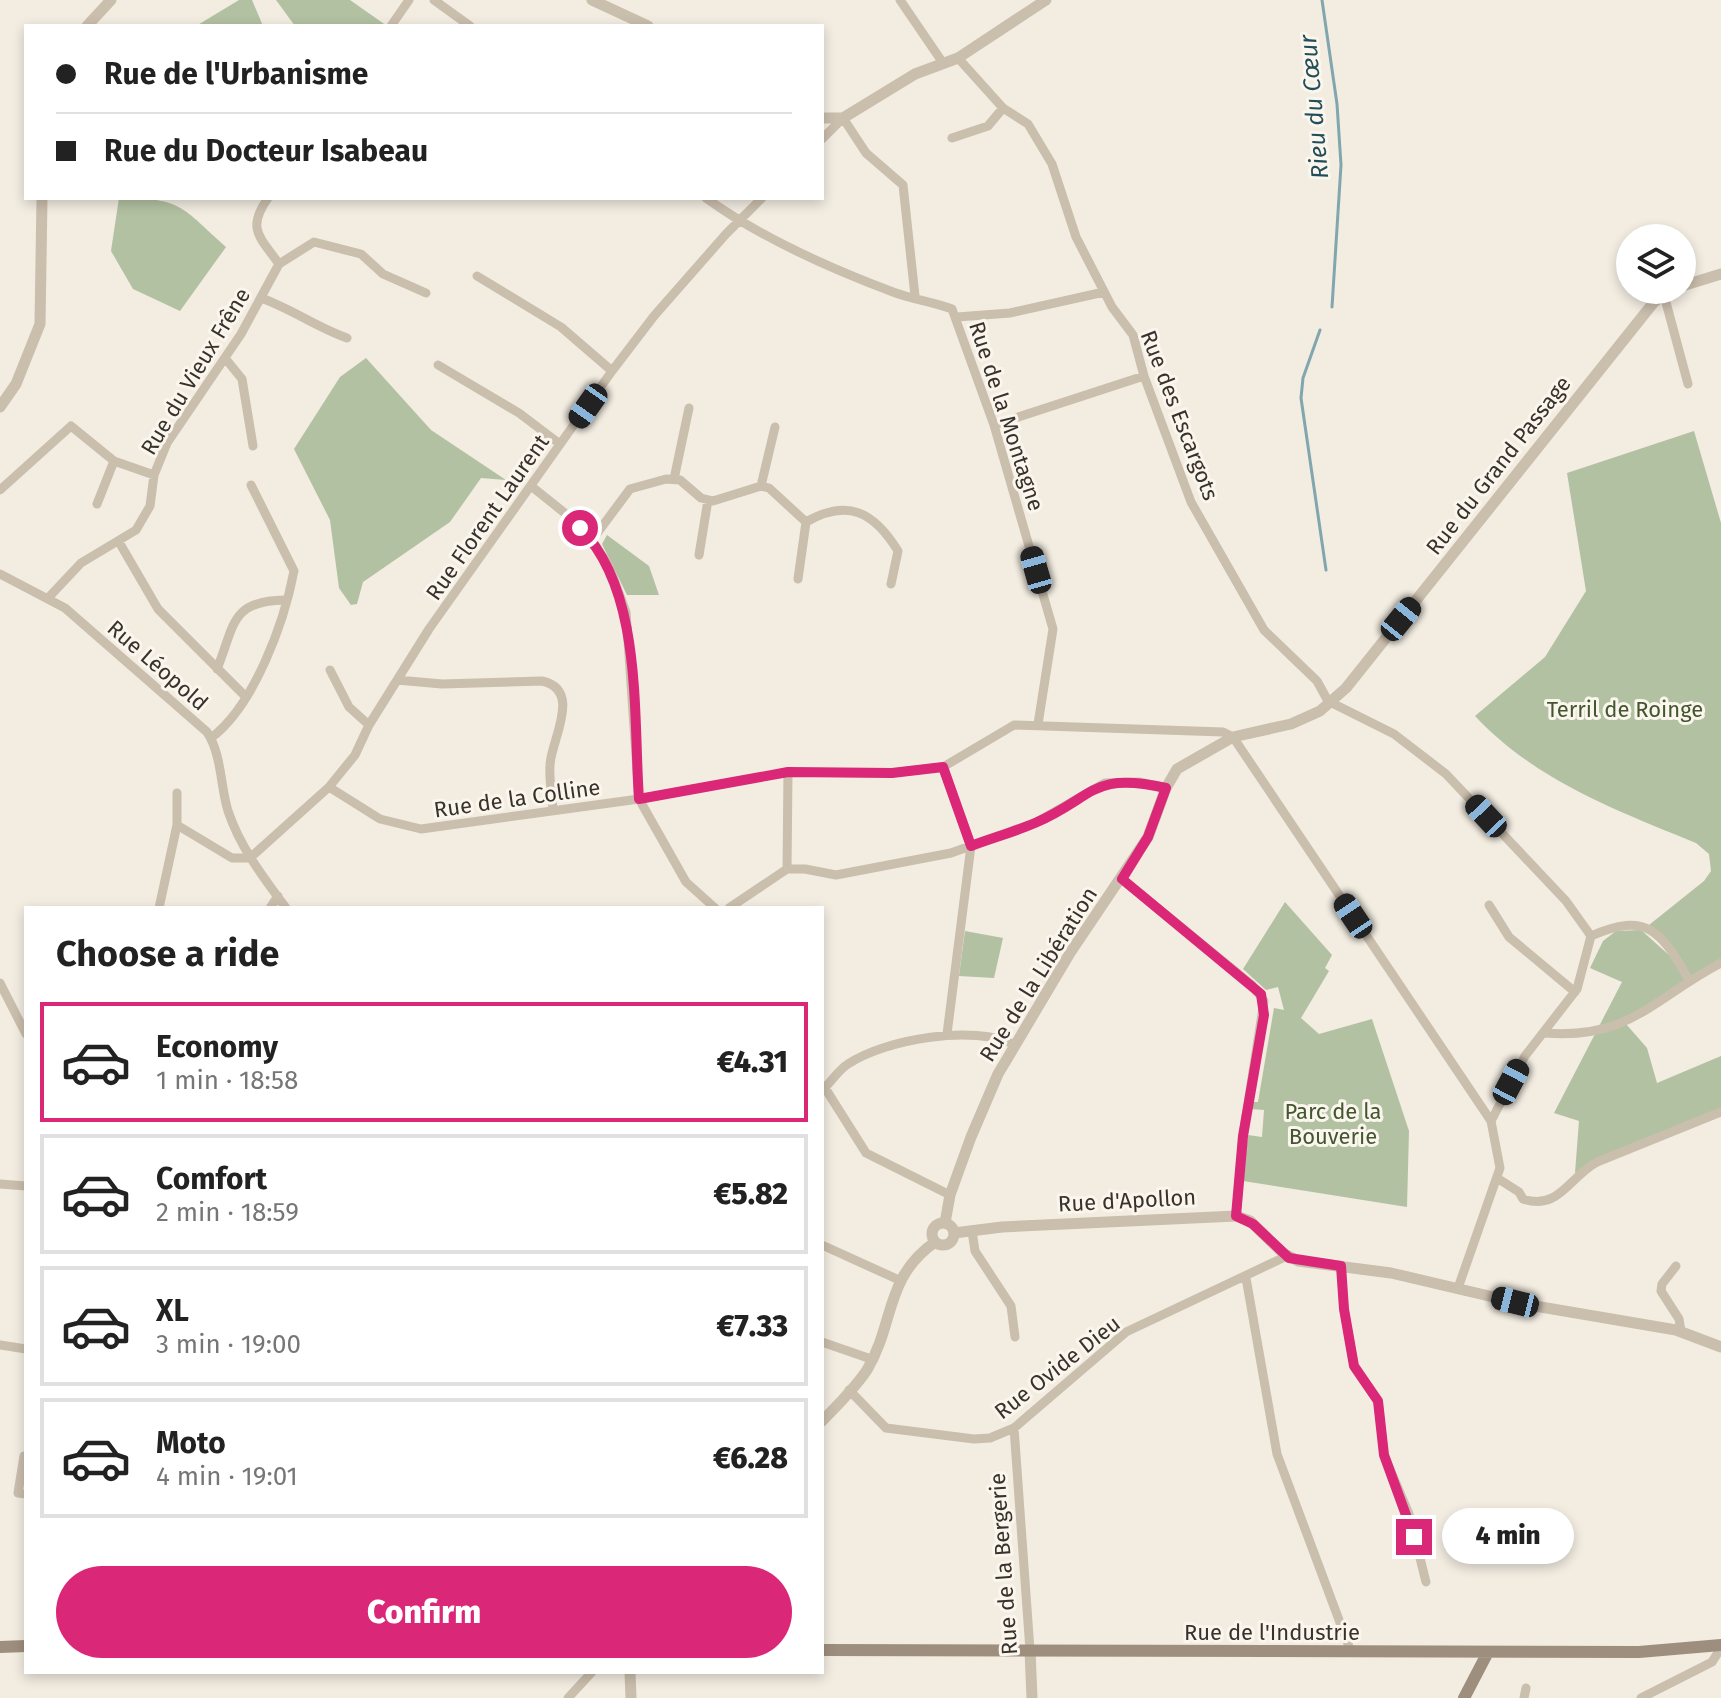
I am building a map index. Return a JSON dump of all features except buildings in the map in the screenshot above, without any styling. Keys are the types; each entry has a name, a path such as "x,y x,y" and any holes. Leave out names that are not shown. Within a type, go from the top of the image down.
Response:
{"main road":[{"path":"0,1647 24,1646"},
{"name":"Rue de l'Industrie","path":"824,1650 1639,1652 1721,1647"},
{"path":"1464,1698 1488,1652"}],"street":[{"path":"89,24 111,0"},
{"path":"392,24 409,0"},
{"path":"434,0 467,24"},
{"path":"592,0 644,24"},
{"path":"900,0 943,63"},
{"path":"824,137 843,118 915,74 958,58 1046,0"},
{"name":"Rue des Escargots","path":"958,58 1003,108 1028,124 1052,164 1076,237 1104,292 1133,335 1144,376 1191,502 1264,630 1317,681 1328,701"},
{"path":"952,138 988,126 1003,108"},
{"path":"824,118 843,118"},
{"path":"843,118 866,153 903,185 915,296"},
{"path":"0,407 16,384 40,324 42,200"},
{"path":"267,200 255,221 257,232 279,264 314,242 361,254 383,274 426,293"},
{"name":"Rue de la Montagne","path":"709,200 738,222 896,294 915,296 952,309 994,425 1053,629 1038,724"},
{"name":"Rue Florent Laurent","path":"250,858 329,787 355,755 369,725 418,648 612,371 654,316 760,200"},
{"name":"Rue du Vieux Frêne","path":"49,597 81,563 136,530 144,518 154,489 154,475 167,443 225,358 279,264"},
{"path":"1696,282 1721,274"},
{"path":"477,276 561,327 612,371"},
{"path":"957,317 1010,313 1104,292"},
{"path":"261,298 301,313 309,323 347,338"},
{"name":"Rue du Grand Passage","path":"1328,701 1362,669 1652,304"},
{"path":"1670,304 1688,384"},
{"path":"225,358 242,379 253,446"},
{"path":"438,365 519,413 560,444"},
{"path":"994,425 1144,376"},
{"path":"674,479 689,408"},
{"path":"0,490 65,429 74,426 114,461 154,475"},
{"path":"761,486 775,427"},
{"path":"97,504 114,461"},
{"path":"592,540 630,489 674,479 708,500 761,486 769,488 806,522"},
{"path":"211,738 246,697 263,666 294,571 251,485"},
{"path":"531,486 592,540 609,566 626,612 639,799 686,882 713,906"},
{"path":"699,555 708,500"},
{"path":"806,522 848,507 865,516 890,538 898,551 891,584"},
{"path":"798,579 806,522"},
{"path":"119,542 158,609 246,697"},
{"name":"Rue Léopold","path":"0,574 49,597 139,669 211,738 232,822 250,858 285,906"},
{"path":"217,669 241,610 257,600 285,600"},
{"path":"330,670 349,707 369,725"},
{"path":"397,680 442,684 542,681 559,689 563,710 549,764 553,810"},
{"path":"1458,1288 1497,1178 1499,1158 1491,1121 1233,737 1291,724 1320,711 1328,701 1394,734 1446,774 1566,901 1591,936"},
{"name":"Rue de la Colline","path":"329,787 380,819 421,829 639,799 788,772 892,773 943,767 997,732 1014,725 1223,732 1233,737"},
{"name":"Rue de la Libération","path":"945,1223 950,1195 984,1103 1076,944 1148,837 1166,788 1177,769 1233,737"},
{"path":"943,767 971,846 947,1034"},
{"path":"787,869 788,772"},
{"path":"732,906 787,869 836,875 971,846 1037,822 1105,783 1131,781 1166,788"},
{"path":"159,906 177,825 177,793"},
{"path":"177,825 232,858 250,858"},
{"path":"1122,879 1261,994 1264,1015 1247,1113 1236,1216 1255,1225 1287,1256 1406,1275 1542,1307 1681,1331 1721,1347"},
{"path":"271,906 278,896"},
{"path":"1489,905 1509,937 1575,992"},
{"path":"1591,936 1627,923 1644,926 1662,941 1689,980"},
{"path":"1491,1121 1525,1056 1575,992 1591,936"},
{"path":"1545,1033 1565,1035 1617,1027 1721,963"},
{"path":"0,983 24,1030"},
{"path":"824,1088 846,1065 870,1053 947,1034 1001,1038 1015,1045"},
{"path":"824,1090 866,1153 950,1195"},
{"path":"1497,1178 1519,1192 1523,1199 1540,1204 1548,1202 1559,1197 1581,1171 1597,1162 1721,1112"},
{"path":"0,1184 24,1186"},
{"name":"Rue d'Apollon","path":"954,1233 1236,1216"},
{"path":"945,1223 954,1233 947,1245 935,1242 933,1228 945,1223"},
{"path":"972,1231 975,1251 1011,1306 1015,1337"},
{"path":"824,1417 849,1390 871,1359 899,1280 914,1259 935,1242"},
{"path":"824,1246 899,1280"},
{"name":"Rue Ovide Dieu","path":"849,1390 886,1428 974,1439 1001,1435 1014,1428 1126,1332 1287,1256"},
{"path":"1341,1266 1344,1309 1354,1366 1378,1401 1384,1455 1409,1514 1426,1582"},
{"path":"1676,1266 1662,1284 1661,1291 1679,1319 1681,1331"},
{"path":"1246,1278 1277,1454 1351,1652"},
{"path":"824,1343 871,1359"},
{"path":"0,1345 24,1349"},
{"name":"Rue de la Bergerie","path":"1014,1428 1032,1698"},
{"path":"24,1456 18,1493 24,1494"},
{"path":"1641,1698 1712,1662 1721,1647"},
{"path":"568,1698 590,1674"},
{"path":"630,1674 631,1698"}],"green space":[{"path":"239,0 252,0 262,24 199,24"},
{"path":"276,0 350,0 384,24 294,24"},
{"path":"119,200 169,203 189,214 226,247 180,311 133,289 111,251"},
{"path":"366,358 431,430 506,480 481,478 450,522 363,582 357,604 351,605 339,588 330,520 294,449 340,377"},
{"name":"Terril de Roinge","path":"1694,431 1721,523 1721,963 1626,1024 1647,1048 1657,1083 1721,1056 1721,1108 1591,1161 1575,1173 1579,1121 1554,1113 1622,982 1590,968 1603,941 1616,931 1641,930 1679,964 1677,958 1644,929 1704,881 1711,871 1709,854 1696,843 1578,792 1524,759 1475,716 1545,657 1586,591 1567,473"},
{"path":"607,535 649,566 659,595 627,595 602,544"},
{"name":"Parc de la Bouverie","path":"1285,902 1332,955 1325,968 1329,971 1301,1018 1319,1034 1372,1019 1409,1131 1407,1207 1243,1181 1248,1135 1262,1137 1264,1110 1251,1109 1253,1102 1258,1102 1274,1008 1284,1010 1278,987 1266,990 1243,969"},
{"path":"965,931 1003,938 994,978 959,976"}],"waterway":[{"name":"Rieu du Cœur","path":"1322,0 1337,104 1341,165 1332,307"},
{"name":"Rieu du Cœur","path":"1320,330 1303,378 1301,398 1326,570"}],"route":[{"path":"580,528 609,566 626,612 639,799 788,772 892,773 943,767 971,846 1037,822 1105,783 1139,782 1166,788 1148,837 1122,879 1261,994 1264,1015 1243,1136 1236,1216 1253,1224 1289,1258 1341,1266 1344,1309 1354,1366 1378,1401 1384,1455 1409,1514 1414,1537"}]}
